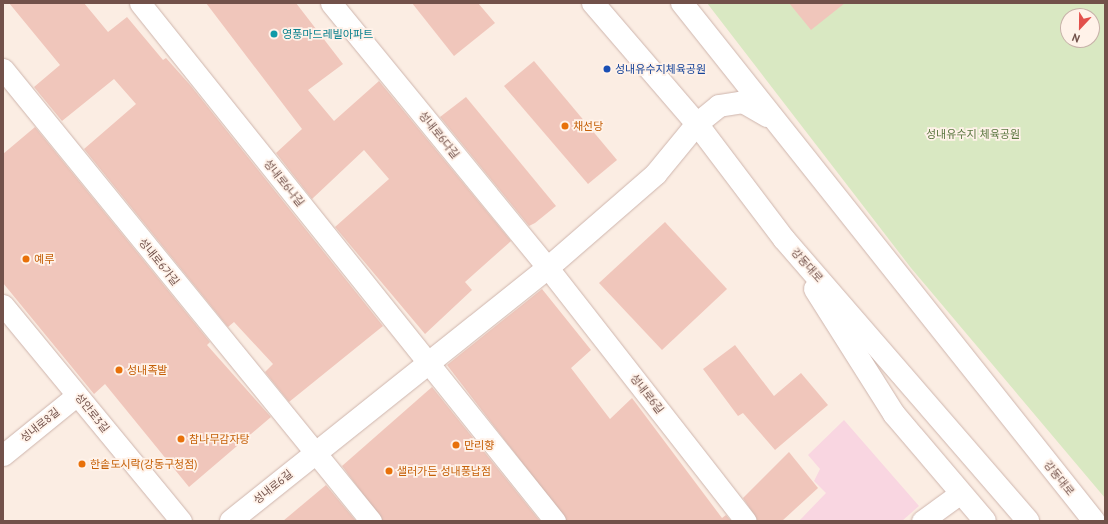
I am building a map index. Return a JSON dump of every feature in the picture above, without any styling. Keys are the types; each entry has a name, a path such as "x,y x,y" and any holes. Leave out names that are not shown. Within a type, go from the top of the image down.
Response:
{"main road":[{"path":"586,3 617,32"},
{"name":"강동대로","path":"593,3 697,124 784,239 985,467 1028,521"},
{"name":"강동대로","path":"682,3 774,121 1094,521"},
{"name":"성내로6길","path":"231,521 548,268 656,174 697,124 718,106 743,102 774,121"},
{"path":"784,239 894,414 959,494 984,521"}],"street":[{"name":"성내로6나길","path":"140,3 428,363"},
{"name":"성내로6다길","path":"331,3 548,268"},
{"name":"성내로6가길","path":"3,69 315,454"},
{"name":"성내로6길","path":"548,268 746,521"},
{"name":"성안로3길","path":"3,305 181,521"},
{"path":"428,363 555,521"},
{"name":"성내로8길","path":"3,455 77,395"},
{"path":"315,454 371,521"},
{"path":"922,521 959,494"}],"shaded area":[{"path":"844,420 919,506 902,521 799,521 826,493 814,481 820,469 808,455"}],"green space":[{"name":"성내유수지 체육공원","path":"707,3 1105,3 1105,498 911,268"}],"building":[{"path":"9,3 84,3 108,32 127,17 163,60 166,58 191,86 383,326 289,402 265,372 273,364 234,322 228,327 84,149 136,104 114,79 62,121 34,87 60,65"},
{"path":"206,3 296,3 343,64 308,90 334,121 379,81 511,241 465,282 472,290 425,334 335,227 389,179 364,150 312,199 276,153 302,129"},
{"path":"412,3 478,3 495,23 454,56"},
{"path":"789,3 845,3 811,30"},
{"path":"534,61 617,160 588,184 504,86"},
{"path":"466,97 556,206 535,223 529,226 440,117"},
{"path":"35,127 210,342 207,345 271,417 189,487 105,384 94,394 3,283 3,154"},
{"path":"665,222 727,289 662,350 599,283"},
{"path":"542,289 591,350 571,368 610,419 632,398 722,518 726,515 731,521 567,521 447,365"},
{"path":"735,345 774,396 801,373 828,405 775,450 743,413 738,416 703,369"},
{"path":"432,387 540,521 383,521 342,466"},
{"path":"789,452 818,488 782,521 758,521 743,498"},
{"path":"326,485 356,521 283,521"}],"place":[{"name":"영풍마드레빌아파트","path":"274,34"},
{"name":"성내유수지체육공원","path":"607,69"},
{"name":"채선당","path":"565,126"},
{"name":"예루","path":"26,259"},
{"name":"성내족발","path":"119,370"},
{"name":"참나무감자탕","path":"181,439"},
{"name":"만리향","path":"456,445"},
{"name":"한솥도시락(강동구청점)","path":"82,464"},
{"name":"샐러가든 성내풍납점","path":"389,471"}]}
